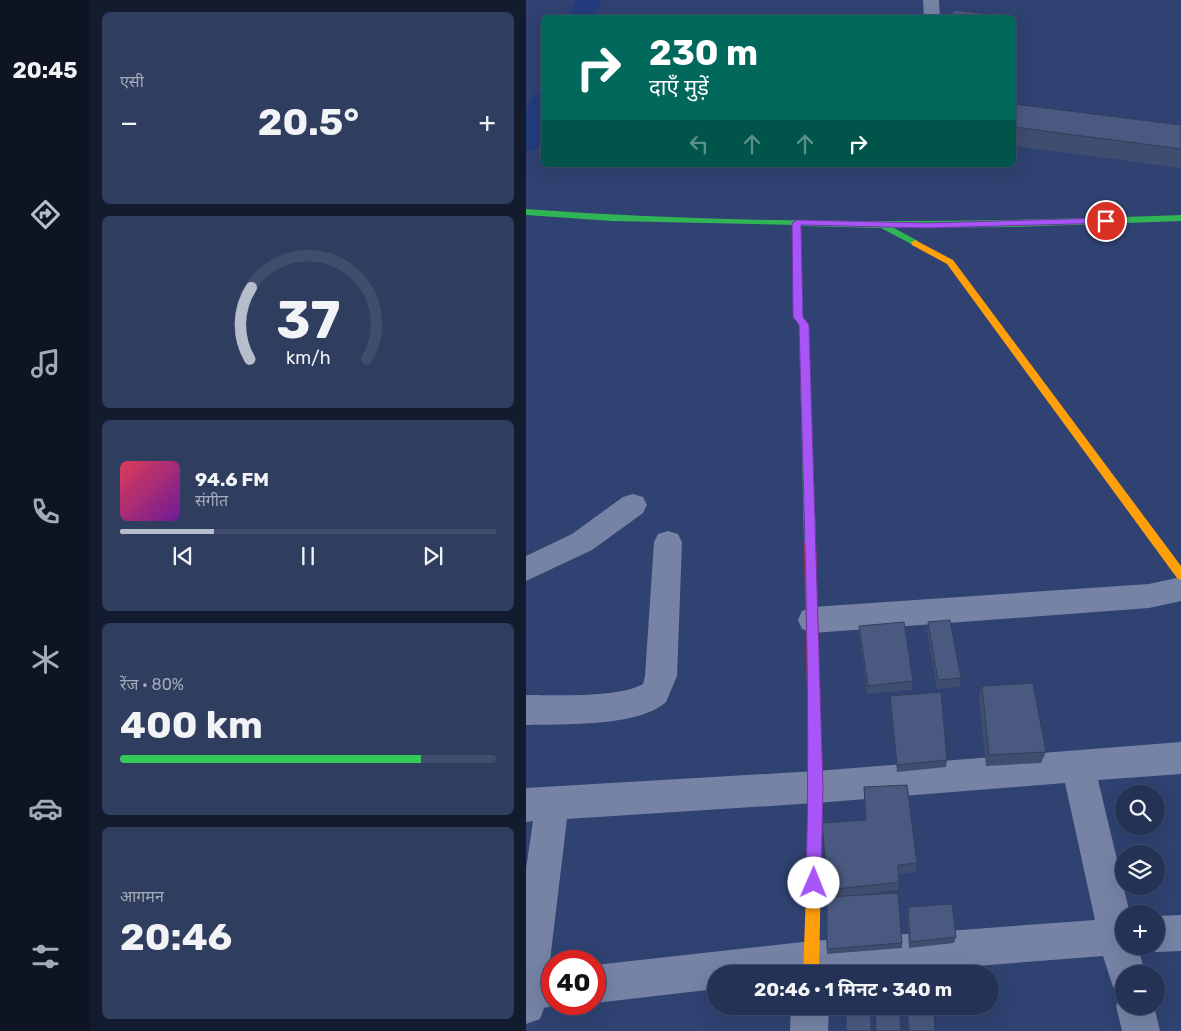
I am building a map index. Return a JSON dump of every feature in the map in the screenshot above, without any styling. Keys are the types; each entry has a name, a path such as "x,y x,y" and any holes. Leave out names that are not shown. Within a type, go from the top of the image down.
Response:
{"main road":[{"path":"526,212 612,218 883,225 1014,224 1181,218"},
{"path":"797,223 798,317 804,325 813,620 816,787 811,965"},
{"path":"883,225 950,262 1181,575"}],"street":[{"path":"931,0 932,15"},
{"path":"526,569 582,542 633,505"},
{"path":"526,710 623,705 644,700 655,693 662,676 668,542"},
{"path":"813,620 1149,596 1181,589"},
{"path":"533,994 539,805 1078,768 1181,758"},
{"path":"1078,768 1115,917"},
{"path":"1165,933 1181,932"},
{"path":"832,965 1115,937"},
{"path":"606,983 707,975"},
{"path":"809,1031 810,1015"},
{"path":"1137,1015 1141,1031"}],"building":[{"path":"954,10 989,14 989,15 952,15"},
{"path":"1016,104 1181,125 1181,149 1016,127"},
{"path":"950,620 961,678 938,680 928,622"},
{"path":"904,622 913,681 868,686 859,626"},
{"path":"1033,683 1046,752 989,755 982,686"},
{"path":"941,692 947,760 897,765 890,696"},
{"path":"907,785 917,863 898,865 899,882 828,890 822,823 866,820 864,787"},
{"path":"898,893 902,943 827,949 827,897"},
{"path":"952,904 956,937 910,942 908,907"},
{"path":"846,1015 871,1015 871,1031 846,1031"},
{"path":"875,1015 900,1015 901,1031 876,1031"},
{"path":"908,1015 934,1015 935,1031 909,1031"}],"waterway":[{"path":"582,15 588,0"},
{"path":"526,142 541,108"}],"traffic: fast":[{"path":"526,212 612,218 883,225 915,243"},
{"path":"883,225 1013,224 1181,218"},
{"path":"797,223 798,317 804,325 810,542"}],"traffic: slow":[{"path":"915,243 950,262 1181,575"},
{"path":"811,965 814,867"}],"traffic: jam":[{"path":"810,542 816,787 814,867"}],"route":[{"path":"814,883 816,787 813,620 804,325 798,317 797,223 927,226 1106,221"}]}
